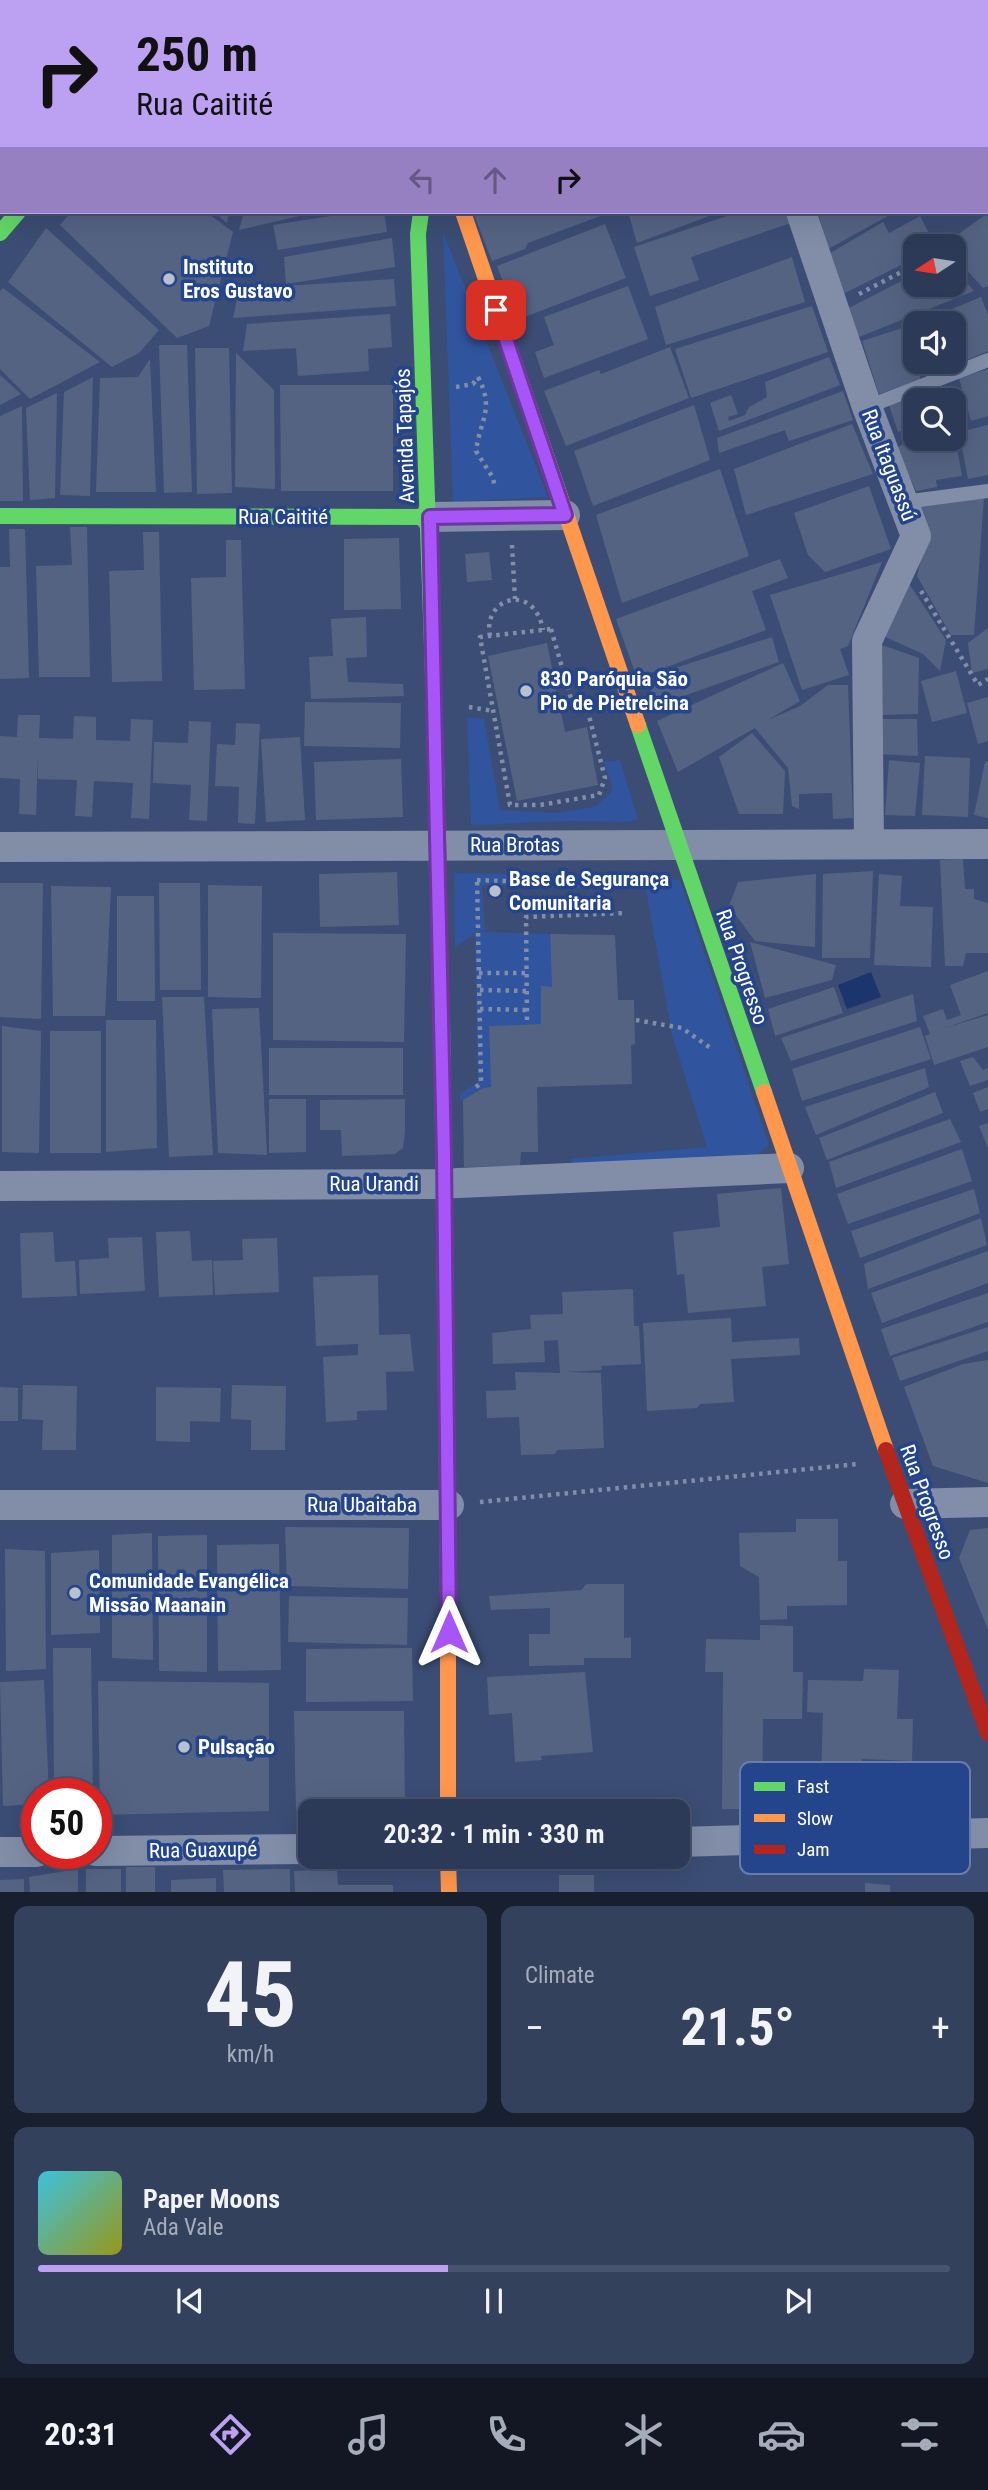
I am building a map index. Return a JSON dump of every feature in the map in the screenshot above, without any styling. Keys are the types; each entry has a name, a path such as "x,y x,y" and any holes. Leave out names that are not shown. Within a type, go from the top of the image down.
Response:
{"street":[{"path":"0,233 16,214"},
{"path":"409,214 418,234"},
{"path":"418,234 421,214"},
{"name":"Rua Progresso","path":"464,214 890,1461 988,1733"},
{"name":"Rua Itaguassú","path":"801,214 867,407 916,536 867,641 869,844"},
{"name":"Avenida Tapajós","path":"418,234 430,517 444,1184 449,1505 449,1799"},
{"name":"Rua Caitité","path":"0,516 565,515"},
{"name":"Rua Brotas","path":"0,847 988,844"},
{"name":"Rua Urandi","path":"0,1186 444,1184 789,1168"},
{"path":"905,1504 988,1502"},
{"name":"Rua Ubaitaba","path":"0,1506 449,1505"},
{"path":"970,1834 988,1833"},
{"path":"690,1842 740,1840"},
{"name":"Rua Guaxupé","path":"112,1851 298,1849"},
{"path":"0,1852 21,1852"},
{"path":"449,1869 449,1892"}],"lane":[{"path":"867,407 988,360"},
{"path":"904,502 988,491"}],"path":[{"path":"834,308 903,271"},
{"path":"463,386 473,384 481,364"},
{"path":"454,374 455,387"},
{"path":"478,377 485,395 487,412 476,451 493,478 495,493"},
{"path":"512,538 515,599"},
{"path":"904,563 978,685 988,678"},
{"path":"490,636 489,621 496,608 515,599 537,610 543,630"},
{"path":"551,629 574,709 586,704 605,778 599,795 540,805 510,805 480,637 543,630 551,629"},
{"path":"464,706 493,711"},
{"path":"477,880 662,887"},
{"path":"527,1020 526,917 625,913"},
{"path":"479,974 527,972"},
{"path":"480,990 527,991"},
{"path":"480,1009 527,1010"},
{"path":"636,1020 682,1028 718,1054"},
{"path":"449,1505 890,1461"}],"shaded area":[{"path":"443,232 548,497 453,502"},
{"path":"467,717 484,719 500,810 556,813 595,807 613,790 604,762 620,760 638,820 471,825"},
{"path":"454,873 645,876 680,880 769,1145 751,1159 572,1166 571,1159 707,1147 672,1035 646,890 482,885 485,932 550,934 552,987 541,1024 489,1026 491,1087 483,1088 461,1101 460,1094 478,1082 475,934 455,947"},
{"path":"871,972 881,997 847,1009 838,985"}],"building":[{"name":"Instituto Eros Gustavo","path":"69,214 209,214 233,232 209,326 177,338 60,225"},
{"path":"216,214 229,214 227,223"},
{"path":"243,214 308,214 239,230"},
{"path":"343,214 384,214 387,232 278,250 273,225"},
{"path":"474,214 606,214 528,243 525,249 492,261"},
{"path":"629,214 715,214 637,243"},
{"path":"733,214 789,214 791,223 691,257 699,280 650,296 634,247"},
{"path":"819,214 891,214 828,249"},
{"path":"988,214 988,286 983,288 966,269 966,234 958,234"},
{"path":"920,216 929,234 903,234 903,264 843,294 827,255 883,222 889,233"},
{"path":"605,224 626,278 517,320 497,266"},
{"path":"46,228 159,330 139,353 112,367 8,282"},
{"path":"392,238 395,267 286,284 284,257"},
{"path":"792,257 805,302 666,345 655,307"},
{"path":"394,279 396,306 233,318 239,289"},
{"path":"903,280 903,298 956,298 924,311 903,311 903,319 859,337 849,308"},
{"path":"966,282 974,291 966,294"},
{"path":"628,286 648,339 544,378 535,352 554,345 544,317"},
{"path":"3,288 100,362 30,399 0,369 0,291"},
{"path":"981,297 988,315 988,351 966,360 966,311 947,311"},
{"path":"812,306 828,352 691,398 675,349"},
{"path":"390,314 392,347 368,349 369,371 298,376 296,348 243,351 247,324"},
{"path":"903,328 903,374 920,374 920,380 879,394 862,341"},
{"path":"159,345 187,345 192,492 164,493"},
{"path":"670,347 689,398 566,446 544,391 599,370 601,374"},
{"path":"195,348 229,348 232,493 197,494"},
{"path":"236,353 274,390 275,489 235,487"},
{"path":"829,357 840,385 719,431 710,403 731,395 738,414 728,417 729,421 745,415 749,407 767,397 765,382"},
{"path":"150,359 156,492 96,492 100,378 138,377"},
{"path":"988,369 988,416 971,421 966,403 966,388 962,388 959,378"},
{"path":"0,375 21,394 0,405"},
{"path":"93,377 90,496 60,495 64,392"},
{"path":"280,385 393,385 393,491 281,491"},
{"path":"843,391 853,420 789,441 785,430 719,453 717,438"},
{"path":"57,393 55,498 30,500 26,408"},
{"path":"903,401 903,431 898,432 889,405"},
{"path":"694,405 710,460 593,506 574,451"},
{"path":"22,406 23,501 0,501 0,416"},
{"path":"852,424 873,474 746,515 734,469"},
{"path":"988,425 988,475 968,479 963,451 966,451 966,430"},
{"path":"903,444 903,451 958,451 962,476 936,480 937,487 916,491 896,448"},
{"path":"720,469 749,556 622,603 596,515"},
{"path":"869,486 891,549 825,572 808,555 794,513"},
{"path":"984,497 974,635 951,635 917,576 922,554 917,504"},
{"path":"70,527 87,527 90,677 39,677 36,566 72,565"},
{"path":"9,529 25,529 29,678 0,679 0,567 10,567"},
{"path":"143,532 159,532 162,681 112,682 109,571 144,570"},
{"path":"399,538 401,609 344,610 344,539"},
{"path":"226,540 241,540 245,689 194,690 191,578 226,577"},
{"path":"489,552 492,580 467,582 465,554"},
{"path":"780,559 788,578 752,591 766,630 637,678 616,619"},
{"path":"882,562 848,646 840,649 849,675 802,690 770,595"},
{"path":"908,582 946,640 940,671 923,654 881,635"},
{"path":"366,617 367,657 346,658 348,682 403,684 404,696 311,699 309,657 333,656 331,619"},
{"path":"988,628 988,669 972,673 968,643"},
{"path":"772,637 779,662 656,706 647,677"},
{"name":"830 Paróquia São Pio de Pietrelcina","path":"547,643 565,732 587,727 598,785 517,801 488,656"},
{"path":"882,645 919,658 918,714 881,715"},
{"path":"783,663 800,701 768,720 800,706 828,685 848,685 853,818 833,819 832,793 799,794 799,809 792,806 788,768 755,728 678,772 657,721"},
{"path":"956,671 967,713 932,722 921,681"},
{"path":"988,697 988,741 978,744 967,703"},
{"path":"305,702 401,703 400,748 304,746"},
{"path":"18,715 40,715 39,738 73,739 74,716 96,717 96,740 130,741 131,719 153,720 149,819 131,818 133,783 94,781 92,817 75,816 77,780 38,779 38,757 36,815 19,814 20,779 0,778 0,736 17,737"},
{"path":"878,719 917,719 918,756 877,754"},
{"path":"189,721 211,722 207,821 189,820 191,785 153,783 154,742 188,743"},
{"path":"236,723 260,724 255,824 238,823 239,787 215,786 217,744 235,745"},
{"path":"752,733 785,771 783,814 739,814 719,757"},
{"path":"300,737 305,820 266,822 261,739"},
{"path":"925,756 970,758 968,817 922,815"},
{"path":"401,759 403,817 316,820 314,762"},
{"path":"889,760 920,763 915,816 885,815"},
{"path":"988,761 988,818 974,815 985,762"},
{"path":"963,859 965,889 974,889 974,899 988,903 988,953 966,953 963,966 945,966 940,860"},
{"path":"873,871 870,958 822,958 823,874"},
{"path":"397,872 399,925 320,927 319,874"},
{"path":"816,874 815,947 755,941 729,906 738,882"},
{"path":"879,874 902,876 900,906 933,907 931,967 874,965"},
{"path":"0,883 43,883 41,1019 0,1017"},
{"path":"159,883 200,883 201,990 160,990"},
{"path":"208,885 262,886 261,998 208,997"},
{"path":"51,886 111,887 105,1016 53,1016"},
{"path":"117,896 154,896 155,1001 117,1001"},
{"path":"273,933 406,934 404,1042 273,1040"},
{"path":"550,934 615,935 618,1000 634,1000 632,1084 537,1087 538,1152 521,1152 520,1166 464,1167 463,1100 483,1088 491,1087 489,1026 541,1024 541,986 552,987"},
{"path":"750,942 836,965 832,980 765,998"},
{"path":"988,971 988,1013 945,1028 988,1015 988,1047 934,1065 925,1036 930,1034 923,1016 943,1009 947,1020 961,1015 950,985"},
{"path":"834,987 843,1013 775,1036 768,1009"},
{"path":"913,994 917,1021 791,1061 781,1038"},
{"path":"162,997 204,997 213,1155 169,1157"},
{"path":"259,1008 267,1155 218,1153 212,1009"},
{"path":"106,1020 156,1020 157,1148 106,1152"},
{"path":"2,1026 41,1031 39,1153 2,1152"},
{"path":"920,1027 931,1059 802,1101 792,1069"},
{"path":"50,1031 101,1031 101,1153 50,1153"},
{"path":"269,1048 403,1048 403,1095 269,1095"},
{"path":"973,1057 983,1070 988,1068 988,1080 970,1086 960,1061"},
{"path":"925,1068 929,1087 816,1135 805,1107"},
{"path":"988,1087 988,1109 980,1112 973,1093"},
{"path":"935,1092 943,1113 827,1160 819,1138"},
{"path":"269,1099 306,1099 306,1152 269,1153"},
{"path":"405,1099 403,1148 395,1154 342,1156 341,1130 320,1130 320,1100"},
{"path":"950,1119 961,1142 836,1188 829,1162"},
{"path":"988,1123 988,1148 979,1126"},
{"path":"962,1149 972,1181 848,1224 837,1194"},
{"path":"781,1188 789,1264 762,1267 766,1306 688,1313 684,1274 677,1275 673,1232 720,1227 717,1194"},
{"path":"974,1189 980,1213 860,1258 851,1231"},
{"path":"981,1218 987,1245 868,1289 864,1264"},
{"path":"190,1231 192,1261 212,1260 213,1295 159,1297 156,1232"},
{"path":"53,1232 55,1262 75,1261 77,1296 22,1298 20,1233"},
{"path":"142,1237 145,1291 80,1294 79,1260 109,1258 108,1238"},
{"path":"277,1238 279,1292 215,1295 213,1261 243,1260 242,1239"},
{"path":"988,1251 988,1283 882,1323 871,1293"},
{"path":"378,1275 379,1335 410,1334 414,1371 386,1372 387,1410 357,1411 357,1420 326,1422 323,1357 358,1355 358,1344 316,1346 313,1277"},
{"path":"633,1289 634,1326 639,1326 641,1364 601,1366 602,1370 565,1372 601,1373 604,1448 521,1455 519,1417 487,1418 486,1391 516,1390 515,1372 560,1373 558,1340 544,1341 545,1362 493,1364 492,1333 531,1329 530,1315 563,1314 562,1292"},
{"path":"988,1293 988,1322 890,1356 881,1329"},
{"path":"731,1318 732,1342 799,1338 800,1355 731,1359 734,1402 700,1404 697,1408 647,1411 643,1323"},
{"path":"988,1327 988,1351 900,1381 892,1358"},
{"path":"988,1360 988,1483 933,1466 904,1387 963,1364"},
{"path":"23,1385 77,1386 76,1450 42,1450 43,1420 22,1419"},
{"path":"232,1385 286,1386 285,1450 251,1450 251,1420 231,1419"},
{"path":"0,1387 18,1388 18,1421 0,1421"},
{"path":"156,1387 221,1388 220,1422 190,1421 190,1442 156,1441"},
{"path":"796,1519 838,1519 838,1561 847,1561 847,1605 787,1606 787,1619 760,1620 759,1577 740,1566 739,1533 796,1532"},
{"path":"285,1527 409,1528 408,1589 287,1586"},
{"path":"988,1528 988,1630 959,1558 970,1530"},
{"path":"152,1533 153,1660 112,1658 112,1535"},
{"path":"207,1535 207,1672 159,1671 158,1536"},
{"path":"279,1544 281,1670 218,1671 217,1545"},
{"path":"5,1549 45,1551 46,1669 6,1671"},
{"name":"Comunidade Evangélica Missão Maanain","path":"99,1550 100,1633 51,1635 51,1553"},
{"path":"586,1584 624,1584 624,1638 631,1637 631,1658 584,1658 584,1665 529,1666 529,1634 550,1634 550,1608 491,1610 489,1596 582,1590"},
{"path":"289,1596 408,1598 407,1645 288,1642"},
{"path":"760,1625 793,1626 793,1672 803,1672 802,1719 763,1719 763,1762 740,1762 740,1809 722,1809 723,1672 705,1672 706,1639 760,1640"},
{"path":"53,1648 91,1648 93,1778 54,1778"},
{"path":"412,1648 413,1701 306,1702 306,1649"},
{"path":"864,1669 899,1670 897,1719 913,1719 912,1761 862,1759 862,1762 822,1762 823,1713 807,1712 808,1680 863,1681"},
{"path":"585,1672 593,1752 541,1756 542,1760 515,1762 512,1713 489,1715 487,1677"},
{"path":"44,1680 48,1778 21,1778 21,1805 3,1806 0,1682"},
{"name":"Pulsação","path":"98,1681 269,1683 269,1811 112,1815 112,1778 99,1778"},
{"path":"294,1711 404,1711 405,1799 298,1799 296,1813"},
{"path":"126,1867 155,1867 155,1892 126,1892"},
{"path":"78,1869 78,1892 30,1892 29,1877"},
{"path":"86,1869 121,1869 121,1892 86,1892"},
{"path":"290,1869 290,1892 224,1892 223,1870"},
{"path":"337,1869 338,1885 393,1885 393,1892 295,1892 294,1871"},
{"path":"559,1875 594,1875 594,1892 559,1892"},
{"path":"216,1878 216,1892 171,1892 171,1880"},
{"path":"24,1879 24,1892 0,1892 0,1880"},
{"path":"865,1883 890,1885 890,1892 865,1892"}],"traffic: fast":[{"path":"0,233 16,214"},
{"path":"421,214 418,234 437,793"},
{"path":"0,516 430,517"},
{"path":"638,725 764,1092"},
{"path":"442,1016 448,1587"}],"traffic: slow":[{"path":"464,214 638,725"},
{"path":"764,1092 886,1450"},
{"path":"448,1587 448,1799"},
{"path":"448,1869 449,1892"}],"traffic: jam":[{"path":"437,793 442,1016"},
{"path":"886,1450 988,1733"}],"place":[{"name":"Instituto Eros Gustavo","path":"169,279"},
{"name":"830 Paróquia São Pio de Pietrelcina","path":"526,691"},
{"name":"Base de Segurança Comunitaria","path":"495,891"},
{"name":"Comunidade Evangélica Missão Maanain","path":"75,1593"},
{"name":"Pulsação","path":"184,1747"}],"route":[{"path":"449,1632 444,1156 430,517 565,515 496,310"}]}
